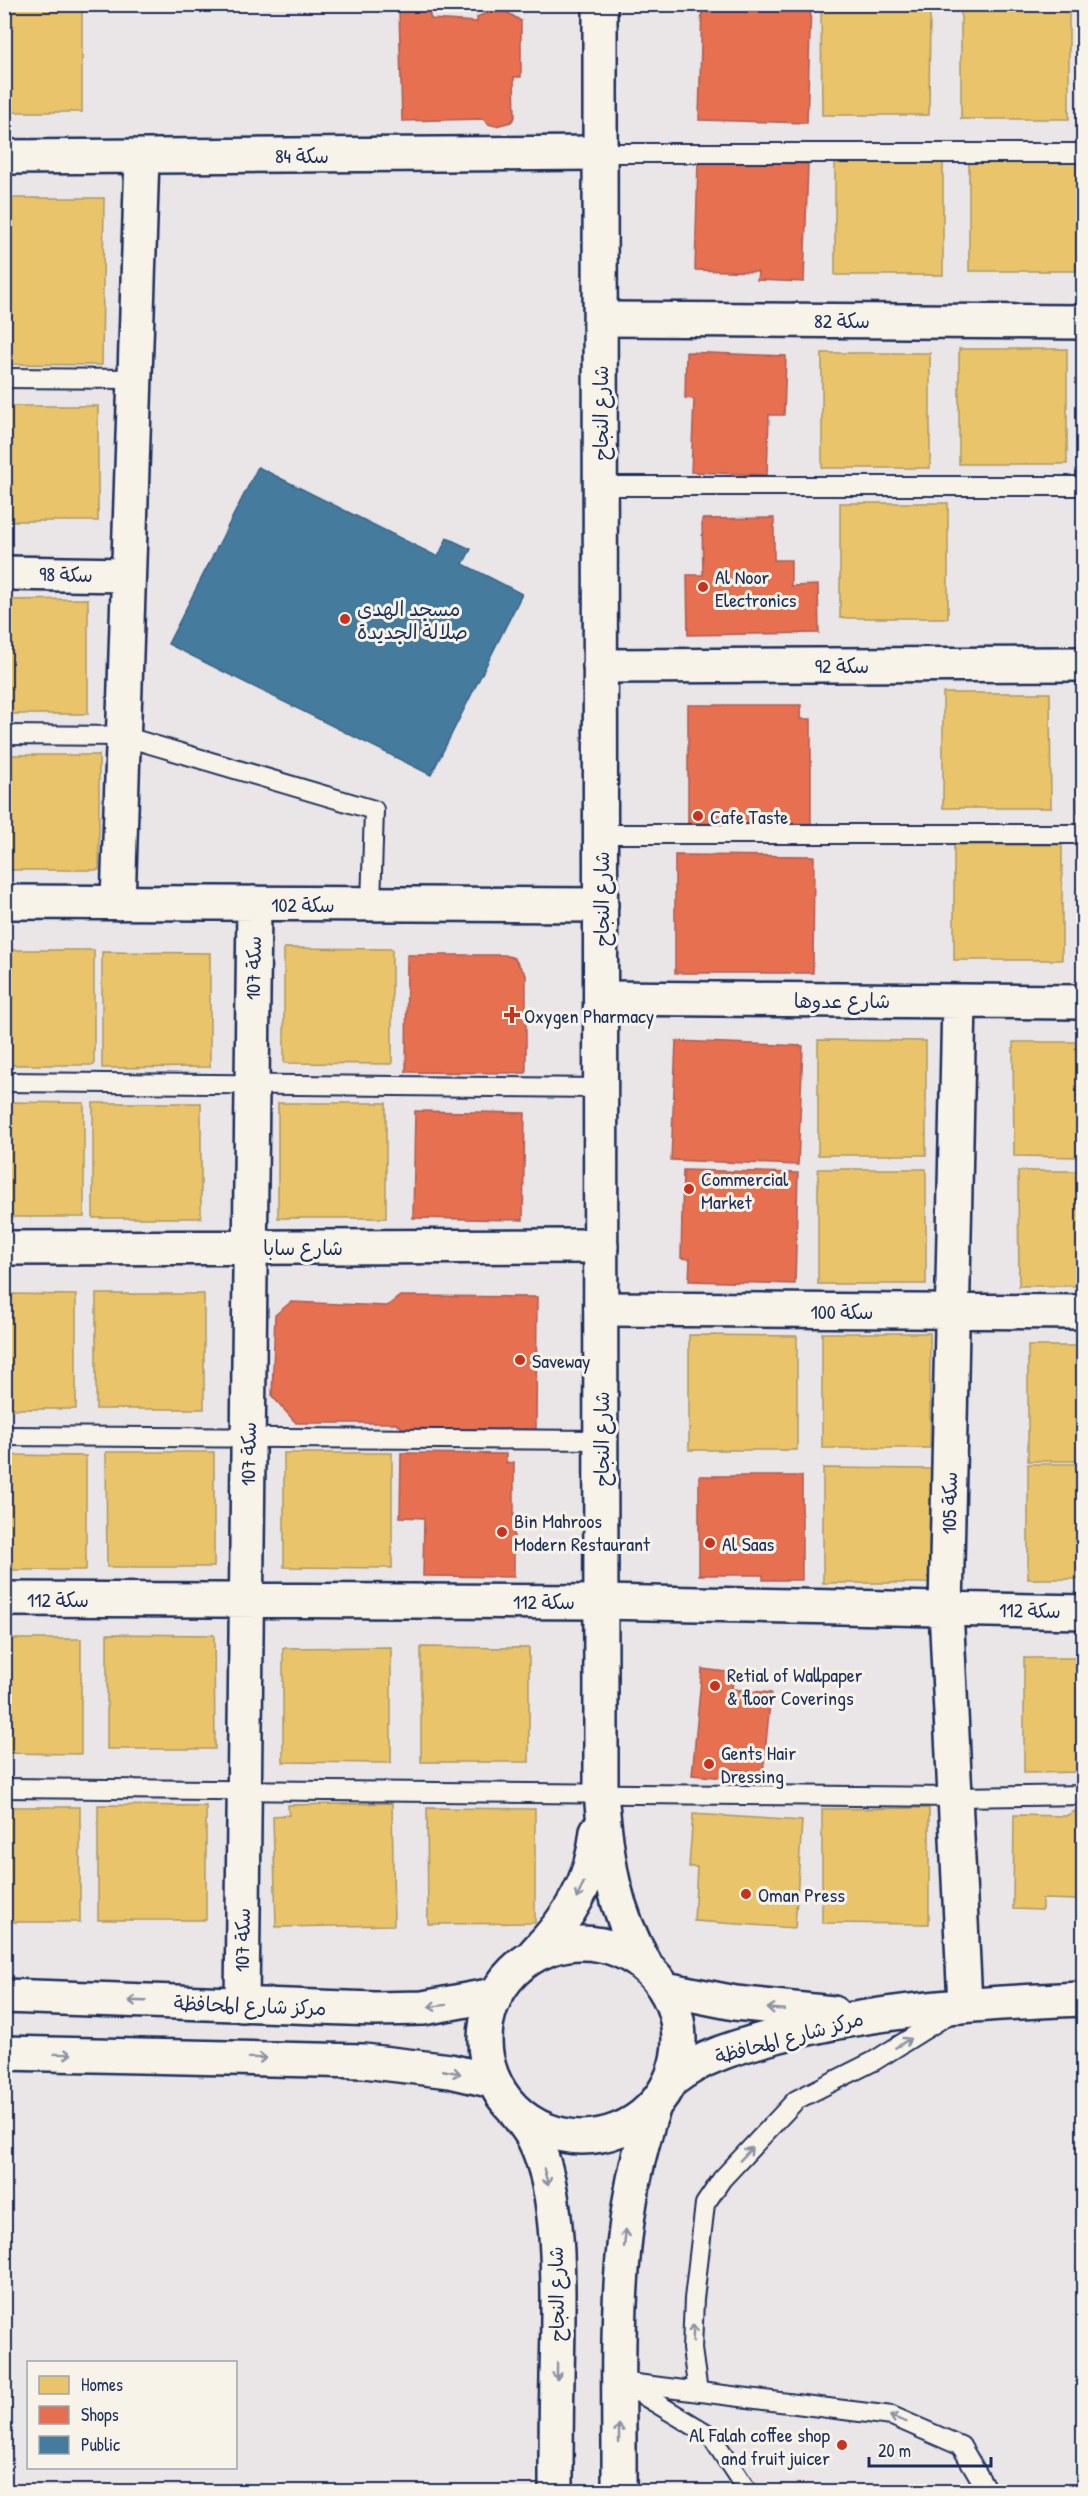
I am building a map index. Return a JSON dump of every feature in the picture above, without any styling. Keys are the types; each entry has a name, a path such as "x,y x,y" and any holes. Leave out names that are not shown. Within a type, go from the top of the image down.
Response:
{"street":[{"name":"شارع النجاح","path":"533,1955 569,1914 581,1891 597,1835 601,1793 600,4"},
{"name":"سكة 84","path":"4,157 600,153"},
{"path":"118,903 142,157"},
{"name":"سكة 82","path":"601,319 1083,322"},
{"name":"سكة 98","path":"4,573 128,575"},
{"name":"سكة 92","path":"600,666 1083,664"},
{"name":"سكة 102","path":"4,902 601,905"},
{"name":"سكة 107","path":"242,2005 254,903"},
{"name":"شارع عدوها","path":"601,998 1083,1002"},
{"name":"سكة 105","path":"959,1001 946,1609 965,2004"},
{"name":"شارع سابا","path":"4,1248 601,1246"},
{"name":"سكة 100","path":"601,1309 1083,1312"},
{"name":"سكة 112","path":"4,1599 601,1602 1083,1612"},
{"name":"شارع النجاح","path":"601,1793 608,1860 615,1898 634,1946 655,1977"},
{"path":"502,2094 485,2052 485,2024 495,1995 511,1972 533,1955 559,1944 588,1942 618,1949 655,1977 677,2017 680,2049 672,2080 654,2106 639,2152 626,2227 621,2293 619,2492"},
{"name":"مركز شارع المحافظة","path":"655,1977 705,1998 766,2008 876,2015"},
{"name":"مركز شارع المحافظة","path":"4,1996 375,2009 423,2008 495,1995"},
{"name":"مركز شارع المحافظة","path":"672,2080 686,2068 704,2059 745,2044 849,2019 965,2004 1083,1999"},
{"path":"4,2053 364,2061 450,2071 502,2094 536,2126 567,2136 599,2136 629,2126 654,2106"},
{"name":"شارع النجاح","path":"502,2094 535,2139 548,2184 553,2215 558,2310 556,2492"}],"lane":[{"path":"600,153 1083,153"},
{"path":"4,378 135,379"},
{"path":"600,486 1083,486"},
{"path":"4,735 123,736 374,810 371,904"},
{"path":"601,834 1083,834"},
{"path":"4,1082 601,1088"},
{"path":"4,1436 601,1440"},
{"path":"4,1788 955,1797 1083,1795"},
{"path":"698,2392 692,2349 694,2299 705,2204 716,2187 796,2100 874,2061 965,2004"},
{"path":"620,2382 892,2416 961,2446 988,2492"},
{"path":"620,2382 711,2436 748,2492"}],"building: Homes":[{"path":"4,4 82,4 82,112 4,112"},
{"path":"821,4 930,4 929,115 822,115"},
{"path":"961,4 1069,4 1069,119 961,119"},
{"path":"969,155 1077,156 1076,271 969,271"},
{"path":"835,160 943,160 943,275 835,275"},
{"path":"4,198 104,198 102,365 4,364"},
{"path":"959,349 1067,349 1067,464 959,464"},
{"path":"822,353 930,353 930,468 822,468"},
{"path":"4,406 98,406 98,521 4,521"},
{"path":"840,503 948,503 948,618 840,618"},
{"path":"88,599 88,714 4,714 4,600"},
{"path":"943,693 1050,693 1051,808 943,808"},
{"path":"1077,697 1084,697 1084,812 1077,812"},
{"path":"4,755 99,755 99,870 4,870"},
{"path":"954,845 1062,845 1062,960 954,960"},
{"path":"284,948 392,949 392,1064 284,1063"},
{"path":"4,950 94,950 94,1065 4,1065"},
{"path":"102,952 210,953 210,1067 102,1068"},
{"path":"818,1040 926,1041 926,1155 818,1155"},
{"path":"1013,1042 1084,1042 1084,1157 1014,1156"},
{"path":"4,1102 84,1103 84,1217 4,1217"},
{"path":"93,1103 201,1103 201,1218 93,1218"},
{"path":"278,1103 386,1103 386,1218 278,1218"},
{"path":"818,1169 926,1169 926,1284 818,1284"},
{"path":"1018,1171 1084,1171 1084,1286 1019,1286"},
{"path":"4,1294 76,1295 76,1409 4,1409"},
{"path":"96,1294 204,1294 204,1409 96,1409"},
{"path":"822,1333 930,1333 930,1448 822,1448"},
{"path":"689,1335 797,1336 797,1450 689,1450"},
{"path":"1028,1346 1084,1346 1084,1461 1028,1461"},
{"path":"106,1452 214,1452 214,1567 107,1567"},
{"path":"284,1453 392,1453 392,1568 284,1567"},
{"path":"4,1455 86,1456 86,1570 4,1570"},
{"path":"1028,1464 1084,1464 1084,1579 1028,1579"},
{"path":"823,1468 931,1469 931,1583 823,1583"},
{"path":"107,1634 214,1635 215,1749 107,1749"},
{"path":"4,1639 81,1639 81,1754 4,1753"},
{"path":"391,1647 391,1763 283,1762 283,1648"},
{"path":"421,1647 529,1648 529,1762 421,1762"},
{"path":"1024,1658 1084,1658 1084,1772 1024,1773"},
{"path":"392,1803 394,1925 276,1927 273,1816 289,1815 288,1805"},
{"path":"98,1805 206,1806 206,1920 98,1920"},
{"path":"4,1807 80,1807 80,1922 4,1922"},
{"path":"427,1808 535,1809 535,1923 428,1924"},
{"path":"929,1808 929,1924 822,1923 822,1809"},
{"path":"1075,1811 1084,1812 1084,1909 1081,1909 1081,1900 1042,1899 1042,1910 1013,1909 1014,1815 1066,1816"},
{"name":"Oman Press","path":"693,1814 802,1821 795,1928 694,1921 697,1867 689,1867"}],"building: Shops":[{"path":"702,4 811,4 807,123 699,120"},
{"path":"410,6 429,12 431,19 477,22 477,17 491,11 507,12 521,21 521,77 514,77 515,117 511,122 496,126 488,124 483,119 402,121 399,10"},
{"path":"698,161 808,164 804,282 757,280 758,272 695,270"},
{"path":"686,352 786,356 784,415 769,415 767,475 691,472 694,399 685,398"},
{"path":"774,518 774,560 791,560 791,586 818,585 819,633 688,635 687,575 703,575 702,519"},
{"path":"688,705 801,705 800,719 811,719 811,826 688,825"},
{"path":"675,855 814,856 813,973 675,973"},
{"path":"407,955 505,955 514,958 526,975 526,1073 406,1072"},
{"path":"676,1041 803,1046 798,1165 671,1160"},
{"path":"415,1111 525,1113 523,1220 413,1218"},
{"path":"683,1170 798,1173 795,1284 689,1281 690,1259 681,1258"},
{"path":"400,1296 537,1297 536,1431 406,1430 395,1423 296,1423 272,1396 275,1315 291,1302 387,1306"},
{"path":"401,1453 506,1454 506,1463 514,1462 514,1577 423,1576 424,1518 400,1517"},
{"path":"699,1476 802,1476 802,1580 763,1580 763,1575 699,1575"},
{"path":"702,1669 734,1673 732,1689 771,1693 763,1773 727,1769 726,1778 692,1775"}],"building: Public":[{"name":"مسجد الهدى صلالة الجديدة","path":"258,467 438,557 447,538 471,549 463,564 522,594 431,775 168,644"}],"place":[{"name":"Al Noor Electronics","path":"703,587"},
{"name":"مسجد الهدى صلالة الجديدة","path":"345,619"},
{"name":"Cafe Taste","path":"698,816"},
{"name":"Oxygen Pharmacy","path":"512,1015"},
{"name":"Commercial Market","path":"689,1189"},
{"name":"Saveway","path":"520,1360"},
{"name":"Bin Mahroos Modern Restaurant","path":"502,1532"},
{"name":"Al Saas","path":"710,1543"},
{"name":"Retial of Wallpaper & floor Coverings","path":"715,1686"},
{"name":"Gents Hair Dressing","path":"709,1764"},
{"name":"Oman Press","path":"746,1894"},
{"name":"Al Falah coffee shop and fruit juicer","path":"842,2445"}]}
